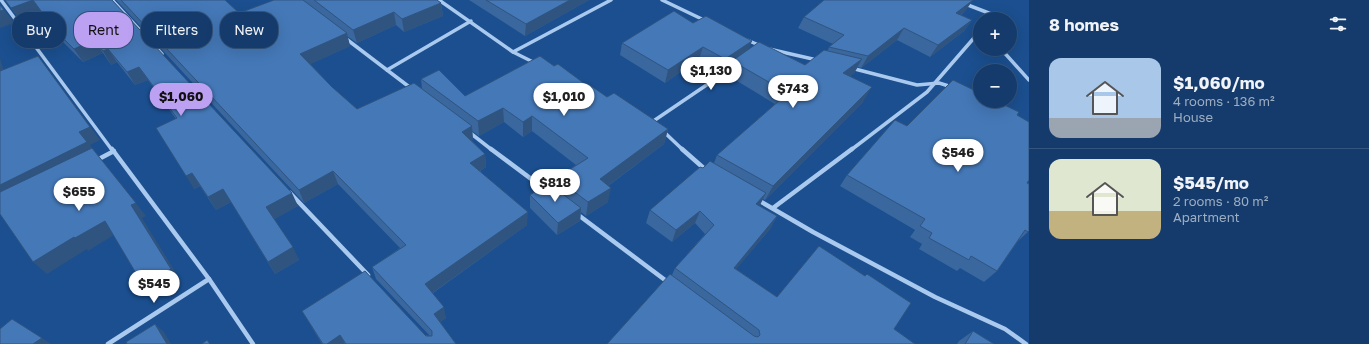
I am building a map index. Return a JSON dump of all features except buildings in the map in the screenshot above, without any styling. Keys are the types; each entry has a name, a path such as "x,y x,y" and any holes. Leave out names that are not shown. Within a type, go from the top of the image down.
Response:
{"street":[{"path":"2,0 46,62 209,279 253,344"},
{"path":"112,0 165,58"},
{"path":"439,0 471,21 513,52 540,65"},
{"path":"513,52 611,0"},
{"path":"662,0 712,24"},
{"path":"956,0 981,12"},
{"path":"388,70 471,21"},
{"path":"344,37 419,94"},
{"path":"741,37 762,47 824,62"},
{"path":"773,208 927,92 973,39"},
{"path":"756,51 762,47"},
{"path":"1007,56 1029,80"},
{"path":"40,64 46,62"},
{"path":"652,122 736,64"},
{"path":"847,68 917,85 939,83 954,88"},
{"path":"645,118 652,122 706,170 713,174"},
{"path":"464,128 552,195"},
{"path":"93,162 114,151"},
{"path":"288,191 373,282"},
{"path":"753,197 813,232 935,297 1005,329 1026,344"},
{"path":"571,209 673,286"},
{"path":"108,344 209,279"}]}
